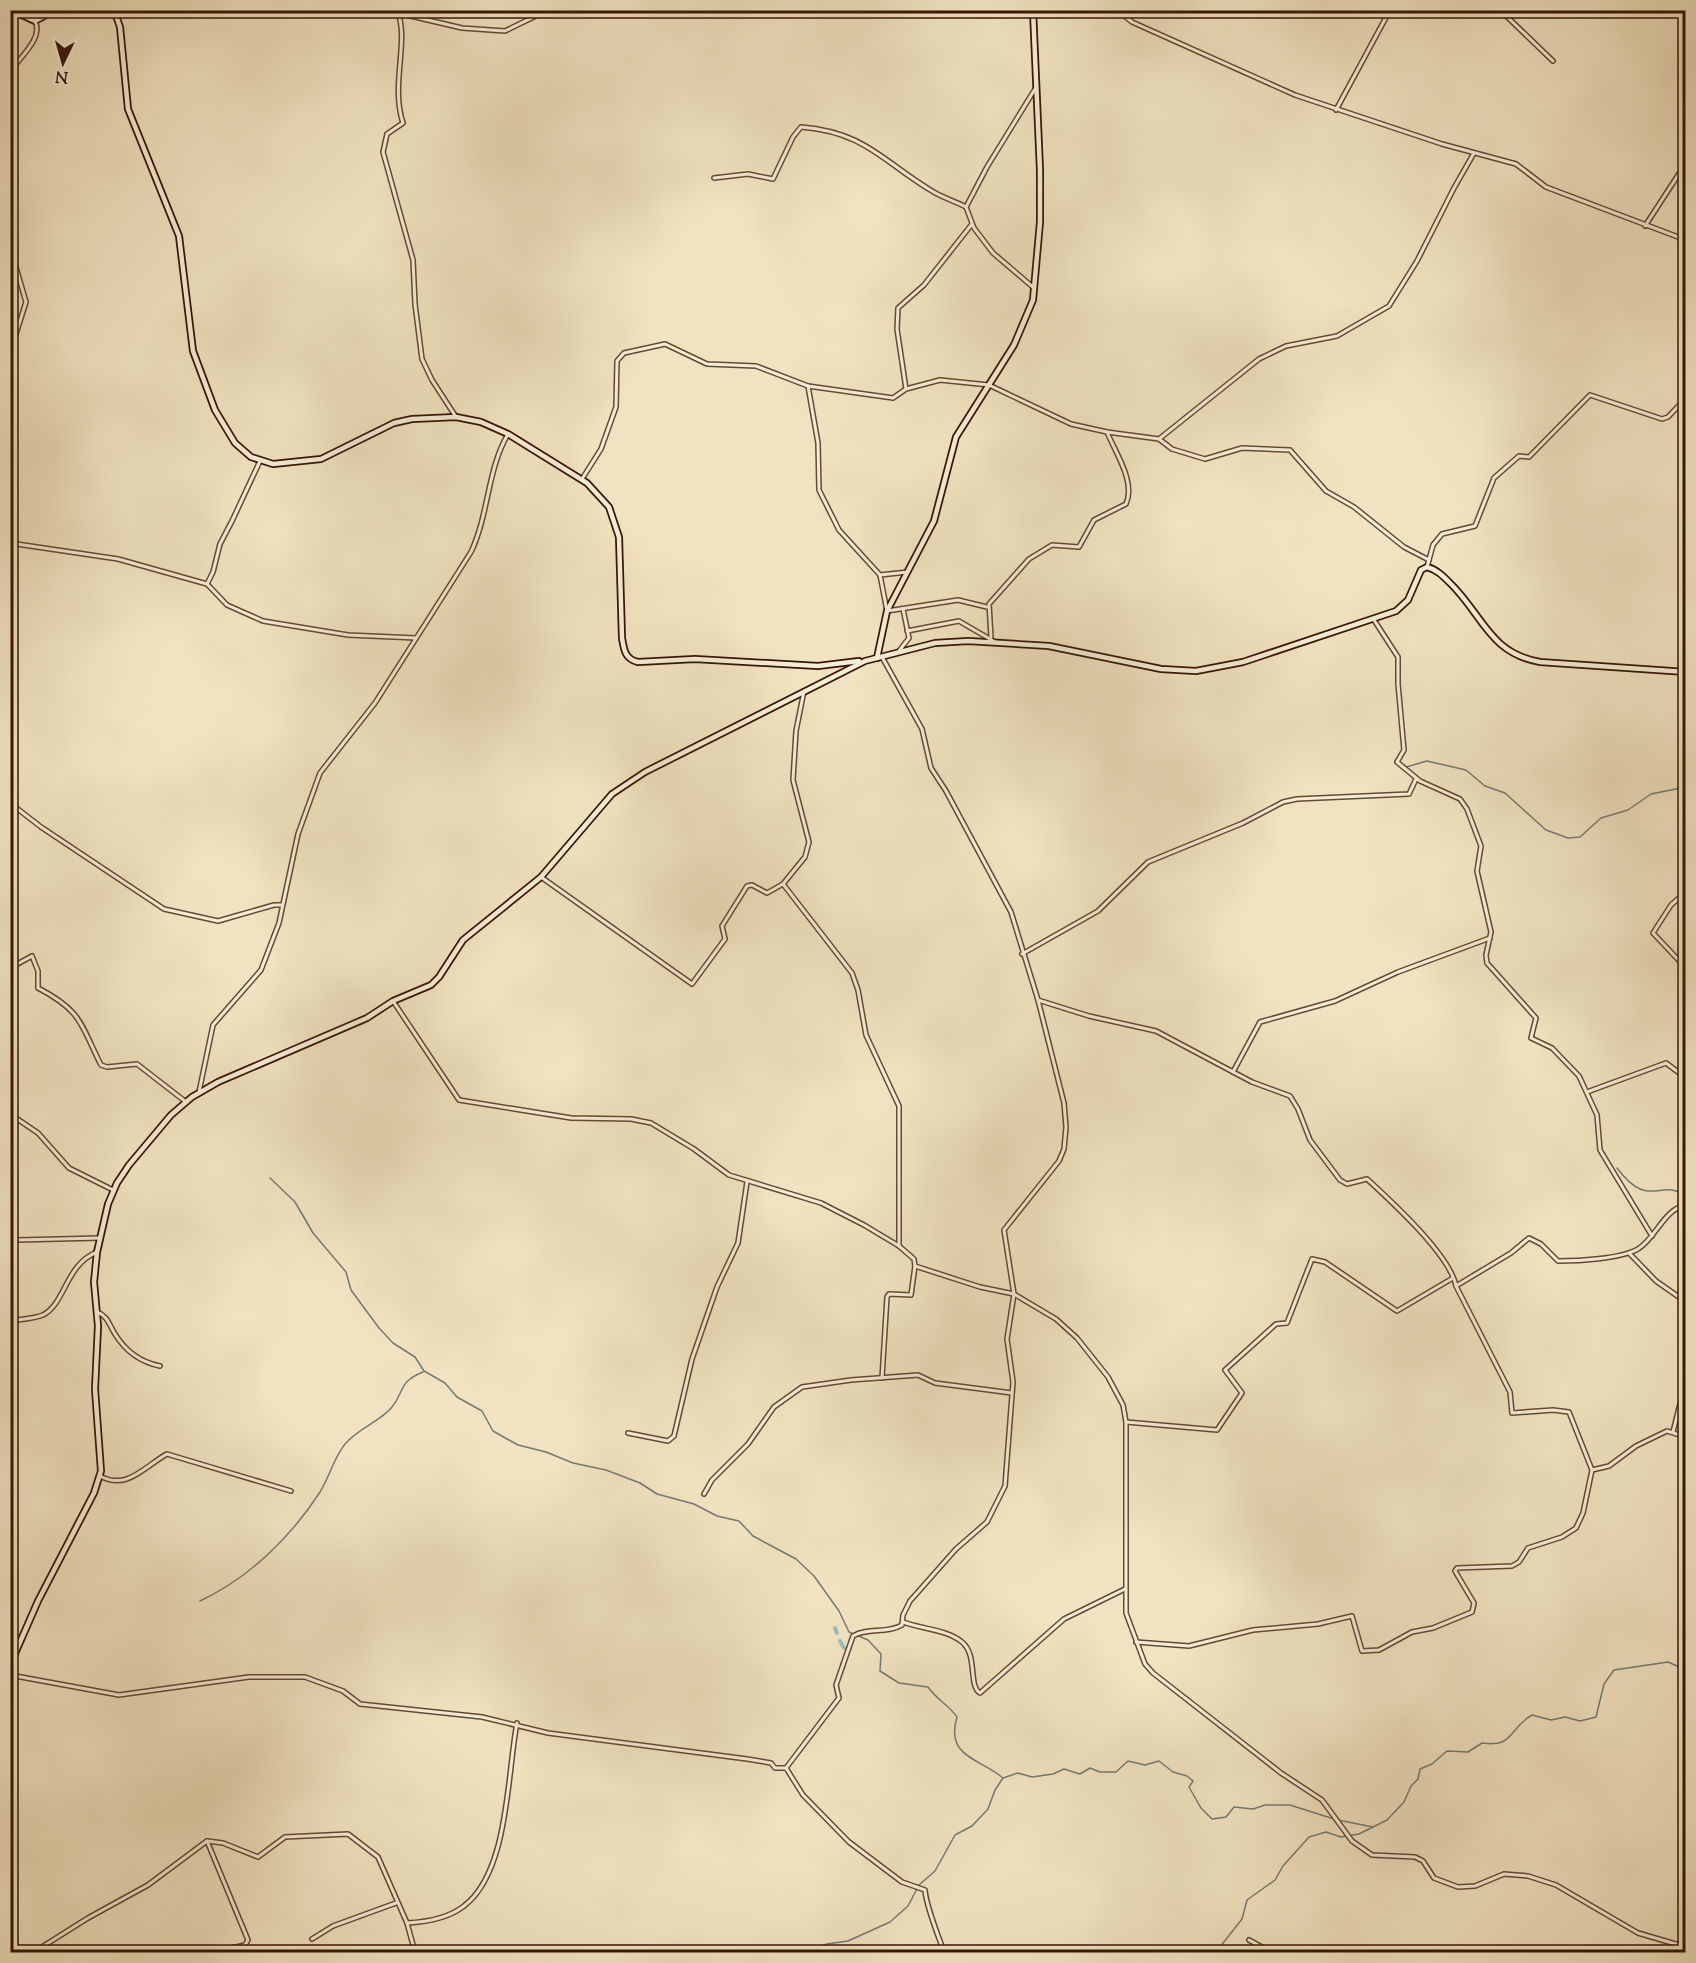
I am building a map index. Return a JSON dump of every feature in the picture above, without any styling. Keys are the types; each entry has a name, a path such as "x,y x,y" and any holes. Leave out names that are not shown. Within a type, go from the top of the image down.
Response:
{"street":[{"path":"10,72 36,36 38,29 35,21 11,10"},
{"path":"35,21 55,10"},
{"path":"114,10 120,27 128,109 180,236 193,351 226,431 245,453 260,461 273,464 321,459 394,423 456,417 481,422 508,434 582,478 601,495 616,525 622,638 625,653 630,659 638,662 717,659 818,666 865,661 899,651 954,641 993,639 1049,646 1161,669 1196,671 1243,662 1374,620 1402,606 1412,592 1419,573 1427,567 1433,545 1442,534 1475,526 1479,510 1498,474 1519,456 1529,457 1590,395 1662,419 1668,417 1686,399"},
{"path":"456,417 432,380 422,359 415,304 413,260 383,152 387,134 403,123 397,90 401,28 397,12 462,28 505,31 548,10"},
{"path":"786,1768 839,1698 836,1685 854,1636 864,1632 897,1628 903,1622 910,1601 956,1549 987,1522 1000,1497 1007,1478 1006,1443 1012,1393 1007,1339 1014,1294 1004,1230 1059,1161 1064,1149 1066,1127 1064,1103 1038,1000 1022,954 1016,927 1004,898 931,768 922,729 879,657 887,611 934,521 956,436 1014,345 1028,315 1035,289 1040,212 1037,87 1032,10"},
{"path":"1117,10 1132,22 1274,87 1336,110 1516,165 1546,187 1686,240"},
{"path":"1336,110 1390,10"},
{"path":"1500,10 1553,61"},
{"path":"966,207 987,167 1037,87"},
{"path":"714,178 748,174 773,179 796,131 803,127 817,128 859,140 930,190 966,207 972,224 993,253 1035,289"},
{"path":"1159,439 1259,359 1286,346 1337,336 1389,306 1417,261 1474,153"},
{"path":"1645,226 1686,163"},
{"path":"906,389 897,329 898,308 924,285 972,224"},
{"path":"10,247 26,302 14,340 10,387"},
{"path":"582,478 601,449 613,415 618,393 616,365 624,353 665,344 701,362 756,366 808,386 886,398 897,397 906,389 940,380 989,385 1071,423 1107,432 1159,439 1172,449 1205,459 1242,448 1290,450 1326,491 1354,507 1404,547 1429,560"},
{"path":"808,386 818,442 819,490 839,530 880,575 887,611"},
{"path":"993,639 987,608 1024,562 1052,545 1079,547 1097,518 1127,503 1124,471 1107,432"},
{"path":"199,1092 213,1025 261,970 282,905 298,834 320,773 375,703 475,543 494,466 508,434"},
{"path":"207,584 226,529 260,461"},
{"path":"10,543 118,559 207,584 227,605 263,621 348,635 416,638"},
{"path":"1427,567 1440,574 1454,587 1492,638 1517,657 1540,662 1686,672"},
{"path":"880,575 908,572"},
{"path":"887,611 958,600 987,608"},
{"path":"899,651 909,641 903,609"},
{"path":"1374,620 1398,657 1404,750 1397,762 1416,779 1455,796 1467,809 1480,846 1477,872 1488,910 1490,938 1486,955 1487,963 1536,1018 1531,1038 1552,1048 1564,1058 1587,1092 1597,1115 1600,1150 1652,1236"},
{"path":"908,631 959,621 993,639"},
{"path":"10,1665 38,1601 100,1476 102,1461 94,1368 97,1312 94,1282 97,1252 113,1190 129,1165 171,1115 199,1092 367,1018 393,1002 435,982 463,940 541,877 612,794 645,772 865,661"},
{"path":"541,877 692,984 725,939 722,926 747,886 752,885 767,893 783,884 805,856 809,842 793,780 796,731 804,691"},
{"path":"1022,954 1093,914 1142,866 1158,857 1243,823 1289,800 1409,794 1416,779"},
{"path":"10,802 40,828 164,909 218,921 274,905 282,905"},
{"path":"783,884 852,973 858,990 867,1035 897,1098 902,1122 899,1246"},
{"path":"1686,892 1671,905 1653,933 1686,968"},
{"path":"1233,1072 1260,1022 1335,1000 1398,972 1490,938"},
{"path":"10,968 32,956 38,971 38,988 63,1001 73,1011 100,1065 107,1067 137,1064 186,1102"},
{"path":"1038,1000 1089,1016 1156,1031 1233,1072 1290,1096 1298,1109 1310,1140 1340,1180 1347,1185 1367,1179 1417,1227 1453,1278 1510,1392 1512,1413 1567,1411 1592,1470 1582,1513 1572,1531 1528,1548 1519,1562 1512,1566 1457,1568 1455,1570 1474,1603 1472,1612 1433,1628 1412,1632 1379,1650 1362,1651 1352,1616 1318,1624 1246,1632 1189,1646 1137,1642"},
{"path":"393,1002 458,1099 571,1118 643,1120 694,1149 729,1175 821,1203 899,1246 914,1259 915,1266 911,1295 889,1294 887,1297 882,1378"},
{"path":"1587,1092 1666,1063 1686,1078"},
{"path":"10,1114 38,1133 69,1168 113,1190"},
{"path":"628,1433 668,1441 674,1436 690,1365 717,1287 738,1243 747,1182"},
{"path":"1456,1286 1511,1253 1529,1238 1541,1244 1558,1261 1629,1253 1652,1236 1673,1210 1686,1205"},
{"path":"10,1234 17,1240 100,1238"},
{"path":"10,1321 43,1314 53,1307 82,1260 97,1252"},
{"path":"1629,1253 1656,1281 1686,1302"},
{"path":"1126,1422 1210,1431 1219,1428 1242,1394 1225,1371 1275,1325 1287,1323 1312,1259 1325,1262 1397,1311 1453,1278"},
{"path":"915,1266 980,1287 1014,1294 1056,1319 1092,1355 1119,1397 1126,1422 1126,1613 1145,1664 1167,1686 1274,1767 1322,1800 1352,1841 1372,1855 1415,1857 1423,1861 1434,1878 1458,1887 1475,1886 1503,1874 1528,1876 1556,1885 1638,1933 1686,1947"},
{"path":"97,1312 105,1316 120,1341 137,1358 160,1366"},
{"path":"704,1494 712,1480 748,1444 756,1429 786,1396 802,1387 918,1375 935,1383 1012,1393"},
{"path":"1673,1432 1686,1380"},
{"path":"1592,1470 1609,1466 1636,1446 1667,1431 1686,1437"},
{"path":"100,1476 110,1481 126,1481 169,1455 291,1491"},
{"path":"903,1622 959,1640 970,1652 977,1692 981,1693 1064,1619 1125,1589"},
{"path":"10,1675 120,1695 237,1678 298,1676 327,1684 360,1704 482,1717 517,1723 548,1732 747,1759 771,1763 775,1768 786,1768"},
{"path":"407,1923 435,1919 461,1908 478,1891 488,1874 505,1811 517,1723"},
{"path":"786,1768 803,1795 849,1842 902,1882 925,1890 925,1899 932,1912 944,1953"},
{"path":"34,1953 88,1918 148,1885 207,1841 223,1844 258,1857 285,1838 348,1834 378,1857 396,1903 407,1923 415,1953"},
{"path":"207,1841 248,1940 245,1945 214,1953"},
{"path":"312,1939 333,1926 396,1903"},
{"path":"1249,1940 1271,1953"}],"waterway":[{"path":"1406,767 1427,761 1466,770 1485,786 1505,793 1546,830 1568,838 1580,837 1601,818 1628,810 1651,794 1686,787"},
{"path":"1617,1168 1628,1181 1638,1188 1647,1191 1669,1190 1686,1197"},
{"path":"270,1178 295,1202 313,1233 346,1272 351,1290 379,1328 393,1343 415,1357 424,1371 445,1383 457,1397 482,1411 493,1431 518,1445 546,1452 573,1463 606,1470 640,1483 657,1494 694,1504 717,1516 739,1521 753,1536 796,1559 814,1576 839,1611 849,1632 868,1640 881,1654 880,1671 899,1683 928,1687 957,1717 955,1731 960,1749 1003,1778"},
{"path":"200,1601 235,1581 268,1555 309,1509 345,1444 387,1412 409,1379 423,1372"},
{"path":"835,1628 837,1633"},
{"path":"840,1641 844,1648"},
{"path":"1216,1952 1242,1919 1247,1900 1275,1880 1283,1866 1309,1837 1326,1832 1341,1837 1359,1834 1387,1820 1404,1802 1411,1786 1418,1779 1420,1769 1432,1764 1447,1751 1468,1752 1482,1743 1500,1743 1532,1715 1551,1720 1565,1717 1580,1721 1596,1717 1604,1684 1614,1670 1668,1662 1686,1670"},
{"path":"799,1952 848,1941 890,1922 908,1906 919,1885 935,1871 955,1835 972,1826 988,1809 995,1790 1003,1778 1018,1773 1032,1777 1053,1774 1064,1769 1080,1774 1090,1768 1100,1772 1116,1772 1128,1761 1145,1765 1159,1761 1173,1772 1187,1776 1193,1781 1189,1787 1201,1808 1212,1819 1226,1817 1234,1807 1253,1809 1265,1805 1290,1805 1334,1819"},
{"path":"1338,1820 1373,1827"}]}
